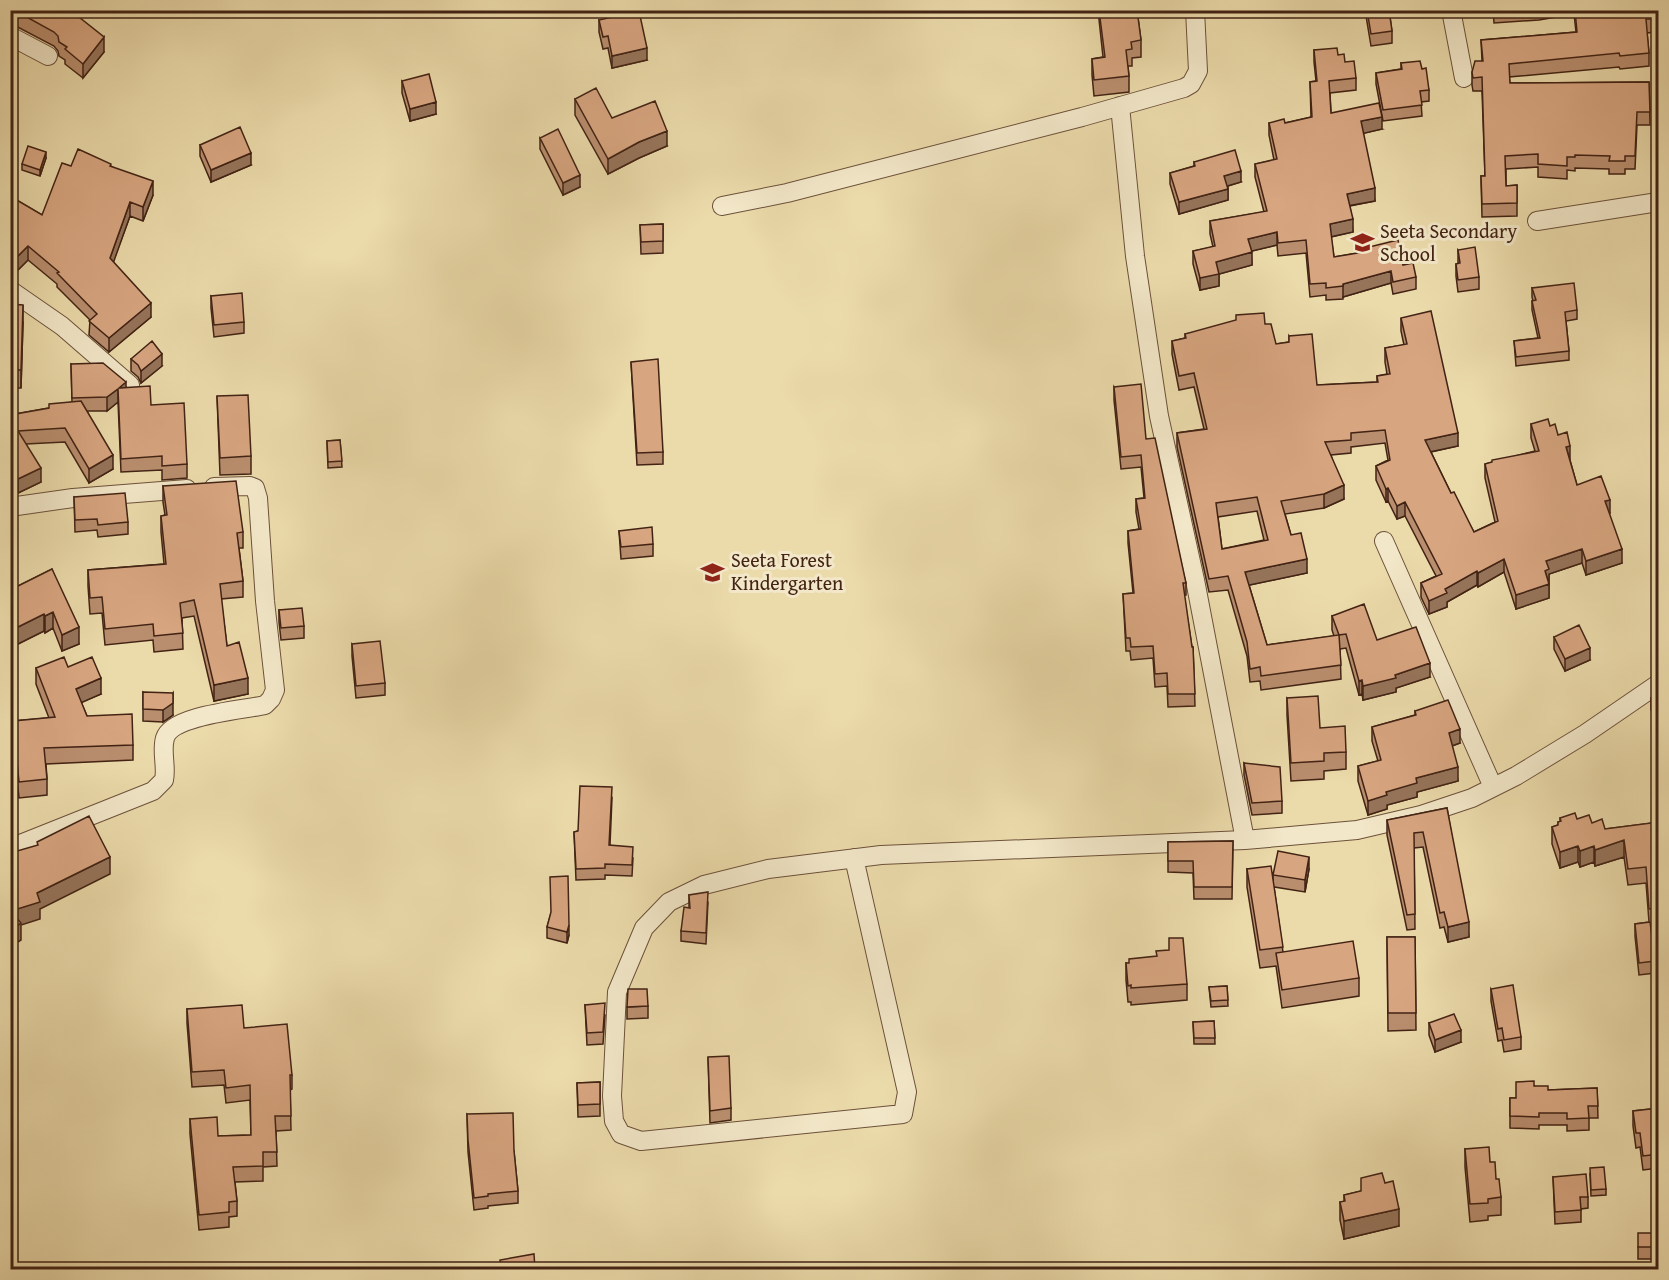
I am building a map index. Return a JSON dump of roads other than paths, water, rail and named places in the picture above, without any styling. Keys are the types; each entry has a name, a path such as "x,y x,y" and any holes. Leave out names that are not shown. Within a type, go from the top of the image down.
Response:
{"street":[{"path":"722,206 786,193 1184,88 1191,84 1198,71 1195,10"},
{"path":"1451,10 1464,78"},
{"path":"10,36 48,56"},
{"path":"1120,106 1135,256 1159,416 1195,580 1245,840"},
{"path":"1537,221 1659,202"},
{"path":"10,290 62,326 130,385"},
{"path":"10,507 73,498 240,484 255,488 258,498 265,601 275,690 265,705 187,720 172,728 165,736 164,780 153,791 10,848"},
{"path":"1384,541 1493,788"},
{"path":"854,858 907,1092 903,1114 641,1141 621,1134 614,1121 612,1096 617,992 644,928 669,903 704,885 768,869 854,858 881,855 1245,840 1357,830 1421,815 1472,798 1493,788 1585,734 1659,684"}],"place":[{"name":"Seeta Secondary School","path":"1362,242"},
{"name":"Seeta Forest Kindergarten","path":"713,572"}]}
